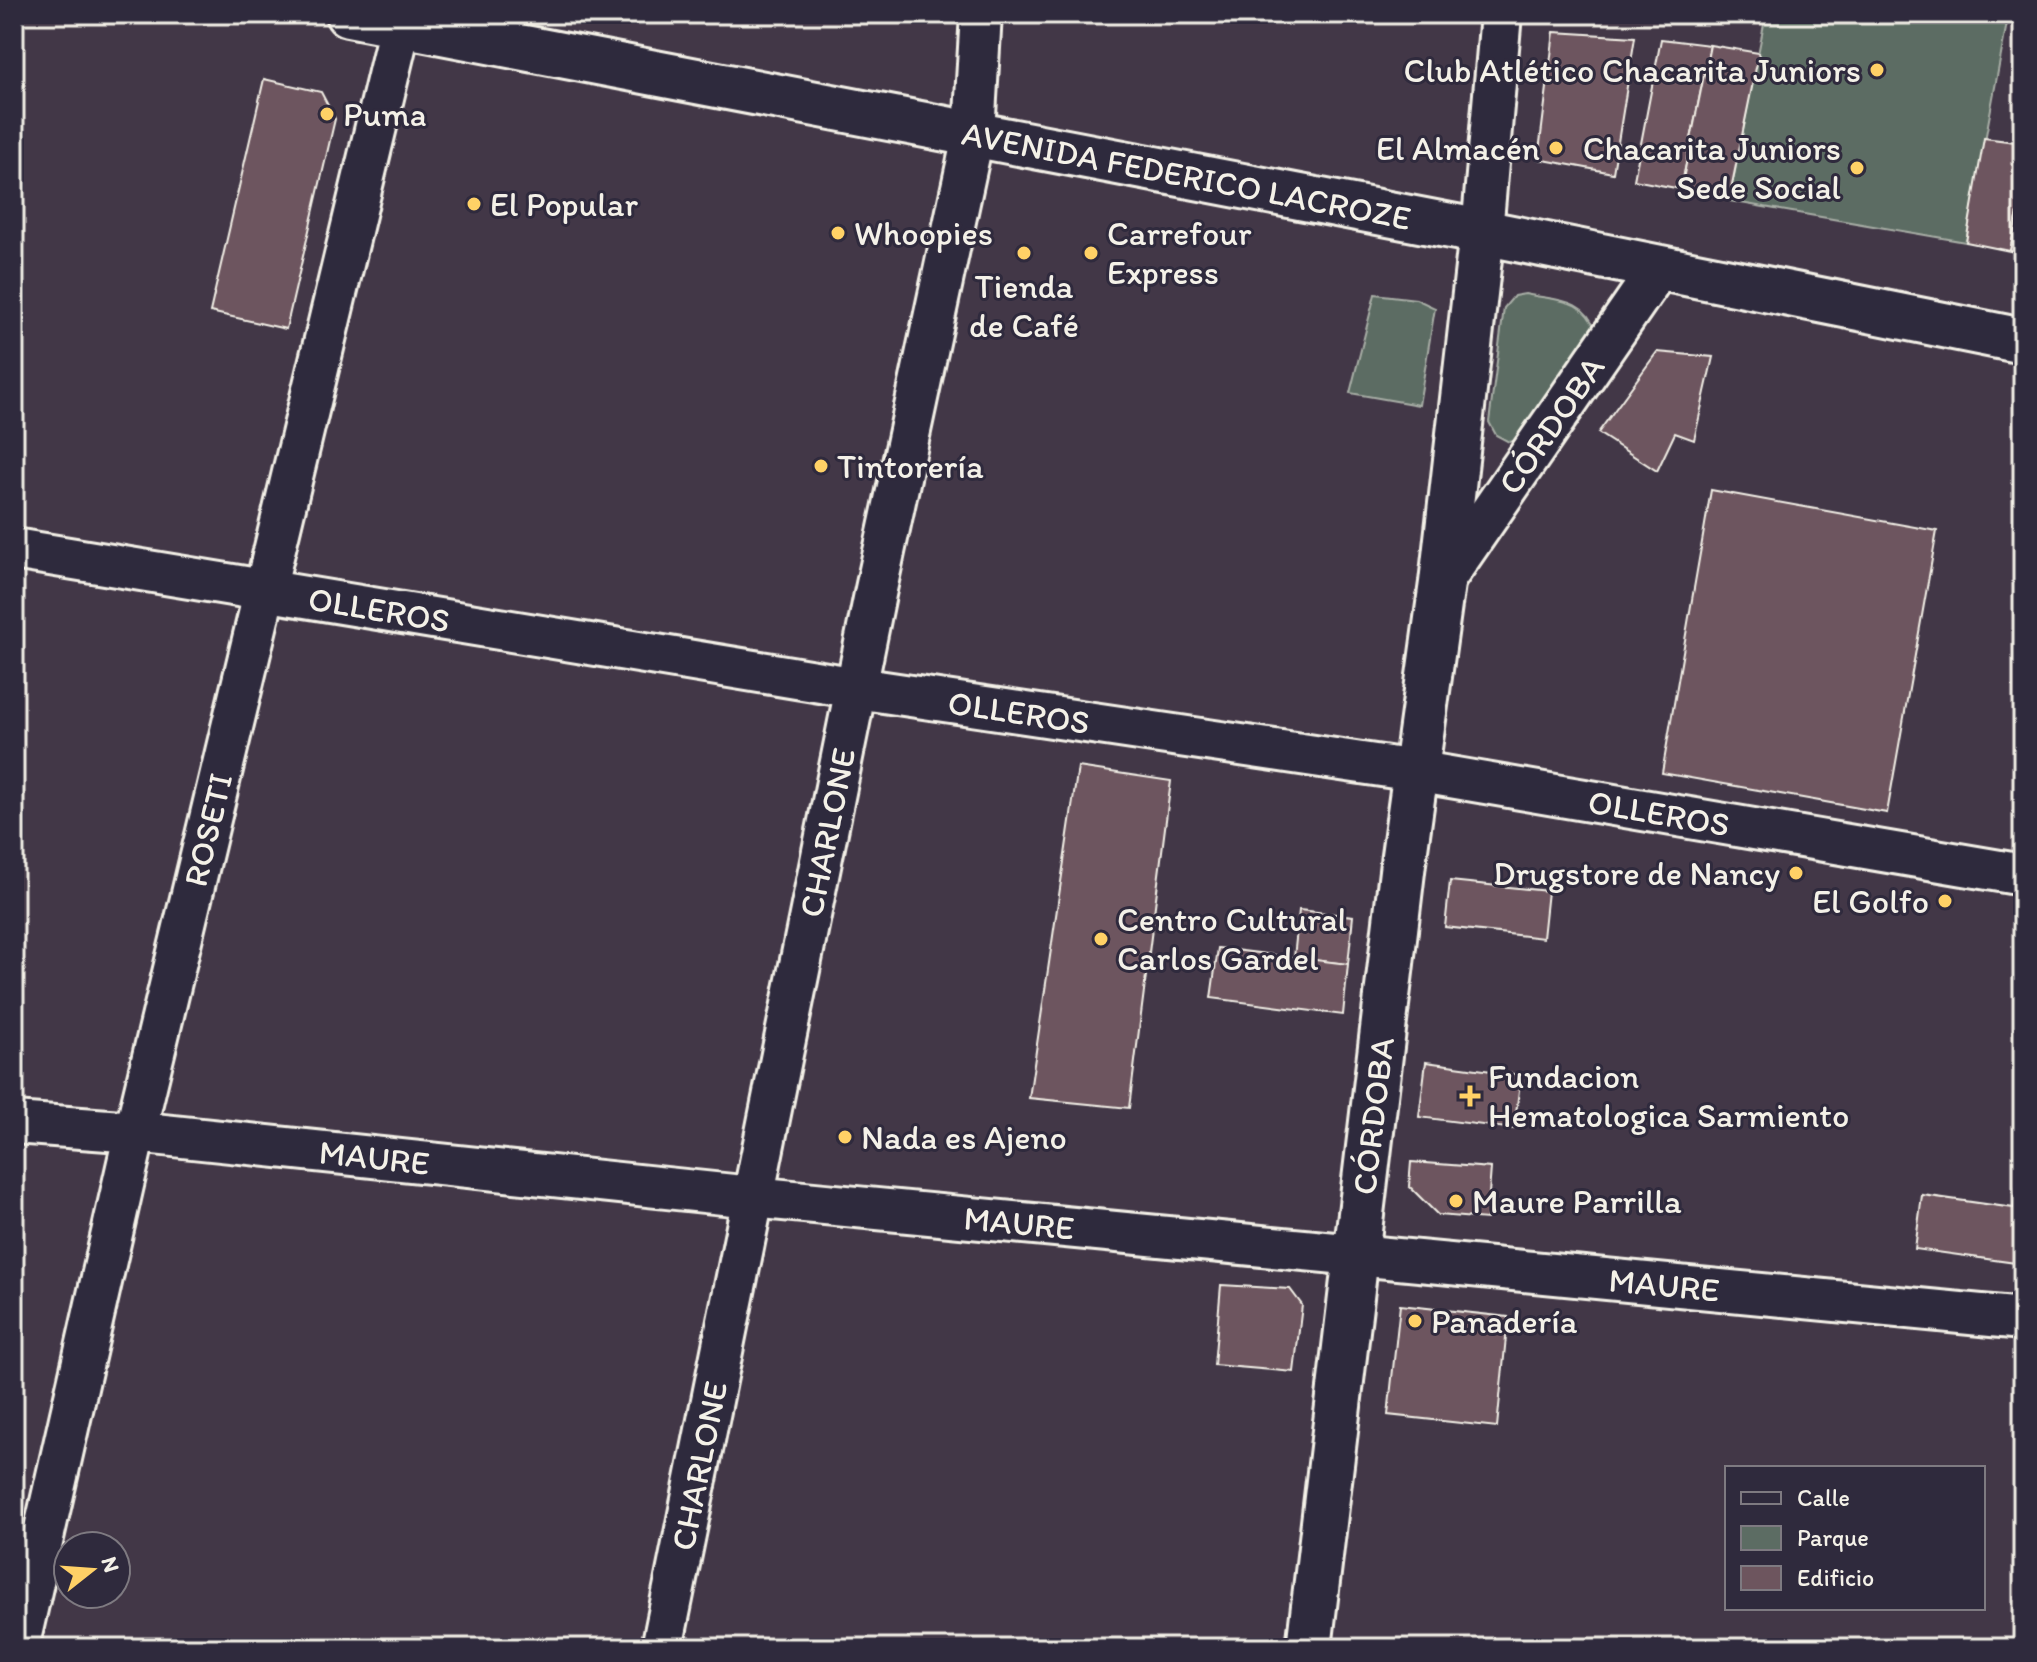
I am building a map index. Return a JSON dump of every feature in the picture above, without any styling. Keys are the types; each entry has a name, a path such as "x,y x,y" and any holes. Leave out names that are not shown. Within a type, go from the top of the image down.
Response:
{"main road":[{"name":"AVENIDA FEDERICO LACROZE","path":"348,14 403,20 2023,341"},
{"name":"CÓRDOBA","path":"1309,1648 1415,771 1442,583 1482,232"}],"street":[{"name":"CHARLONE","path":"662,1648 752,1197 776,1096 857,688 974,132 981,14"},
{"path":"1482,232 1501,14"},
{"name":"ROSETI","path":"18,1648 135,1132 403,20"},
{"name":"CÓRDOBA","path":"1442,583 1659,268"},
{"name":"OLLEROS","path":"14,549 857,688 1415,771 2023,875"},
{"name":"MAURE","path":"14,1123 135,1132 752,1197 2023,1319"}],"green space":[{"path":"1766,14 1963,14 1962,19 2007,23 1966,242 1729,201"},
{"path":"1375,294 1416,299 1435,308 1419,405 1350,393"},
{"path":"1525,294 1577,306 1591,320 1596,331 1519,440 1509,442 1496,435 1489,422 1504,308 1514,296"}],"building":[{"path":"1554,32 1635,37 1613,173 1538,159"},
{"path":"1661,39 1710,45 1681,189 1634,180"},
{"path":"1710,45 1759,53 1729,199 1681,189"},
{"path":"264,79 321,92 335,119 286,329 210,312"},
{"path":"1984,138 2023,143 2023,189 2010,251 1966,242"},
{"path":"2023,189 2023,253 2010,251"},
{"path":"1657,352 1713,357 1694,440 1675,433 1657,471 1598,433"},
{"path":"1711,490 1937,531 1887,813 1662,773"},
{"name":"Centro Cultural Carlos Gardel","path":"1078,767 1171,781 1129,1108 1029,1098"},
{"path":"1450,881 1548,891 1543,938 1445,927"},
{"path":"1299,910 1353,916 1348,964 1294,958"},
{"path":"1218,948 1348,964 1343,1015 1211,998"},
{"name":"Fundacion Hematologica Sarmiento","path":"1426,1062 1521,1075 1514,1129 1419,1117"},
{"path":"2023,1139 2023,1264 1915,1249 1922,1195 2014,1208"},
{"name":"Maure Parrilla","path":"1411,1162 1491,1168 1487,1219 1438,1215 1409,1186"},
{"path":"1221,1285 1290,1289 1302,1305 1294,1372 1214,1365"},
{"path":"1400,1305 1508,1317 1497,1427 1388,1415"}],"place":[{"name":"Club Atlético Chacarita Juniors","path":"1877,70"},
{"name":"Puma","path":"327,114"},
{"name":"El Almacén","path":"1556,148"},
{"name":"Chacarita Juniors Sede Social","path":"1857,168"},
{"name":"El Popular","path":"474,204"},
{"name":"Whoopies","path":"838,233"},
{"name":"Tienda de Café","path":"1024,253"},
{"name":"Carrefour Express","path":"1091,253"},
{"name":"Tintorería","path":"821,466"},
{"name":"Drugstore de Nancy","path":"1796,873"},
{"name":"El Golfo","path":"1945,901"},
{"name":"Centro Cultural Carlos Gardel","path":"1101,939"},
{"name":"Fundacion Hematologica Sarmiento","path":"1470,1096"},
{"name":"Nada es Ajeno","path":"845,1137"},
{"name":"Maure Parrilla","path":"1456,1201"},
{"name":"Panadería","path":"1415,1321"}]}
